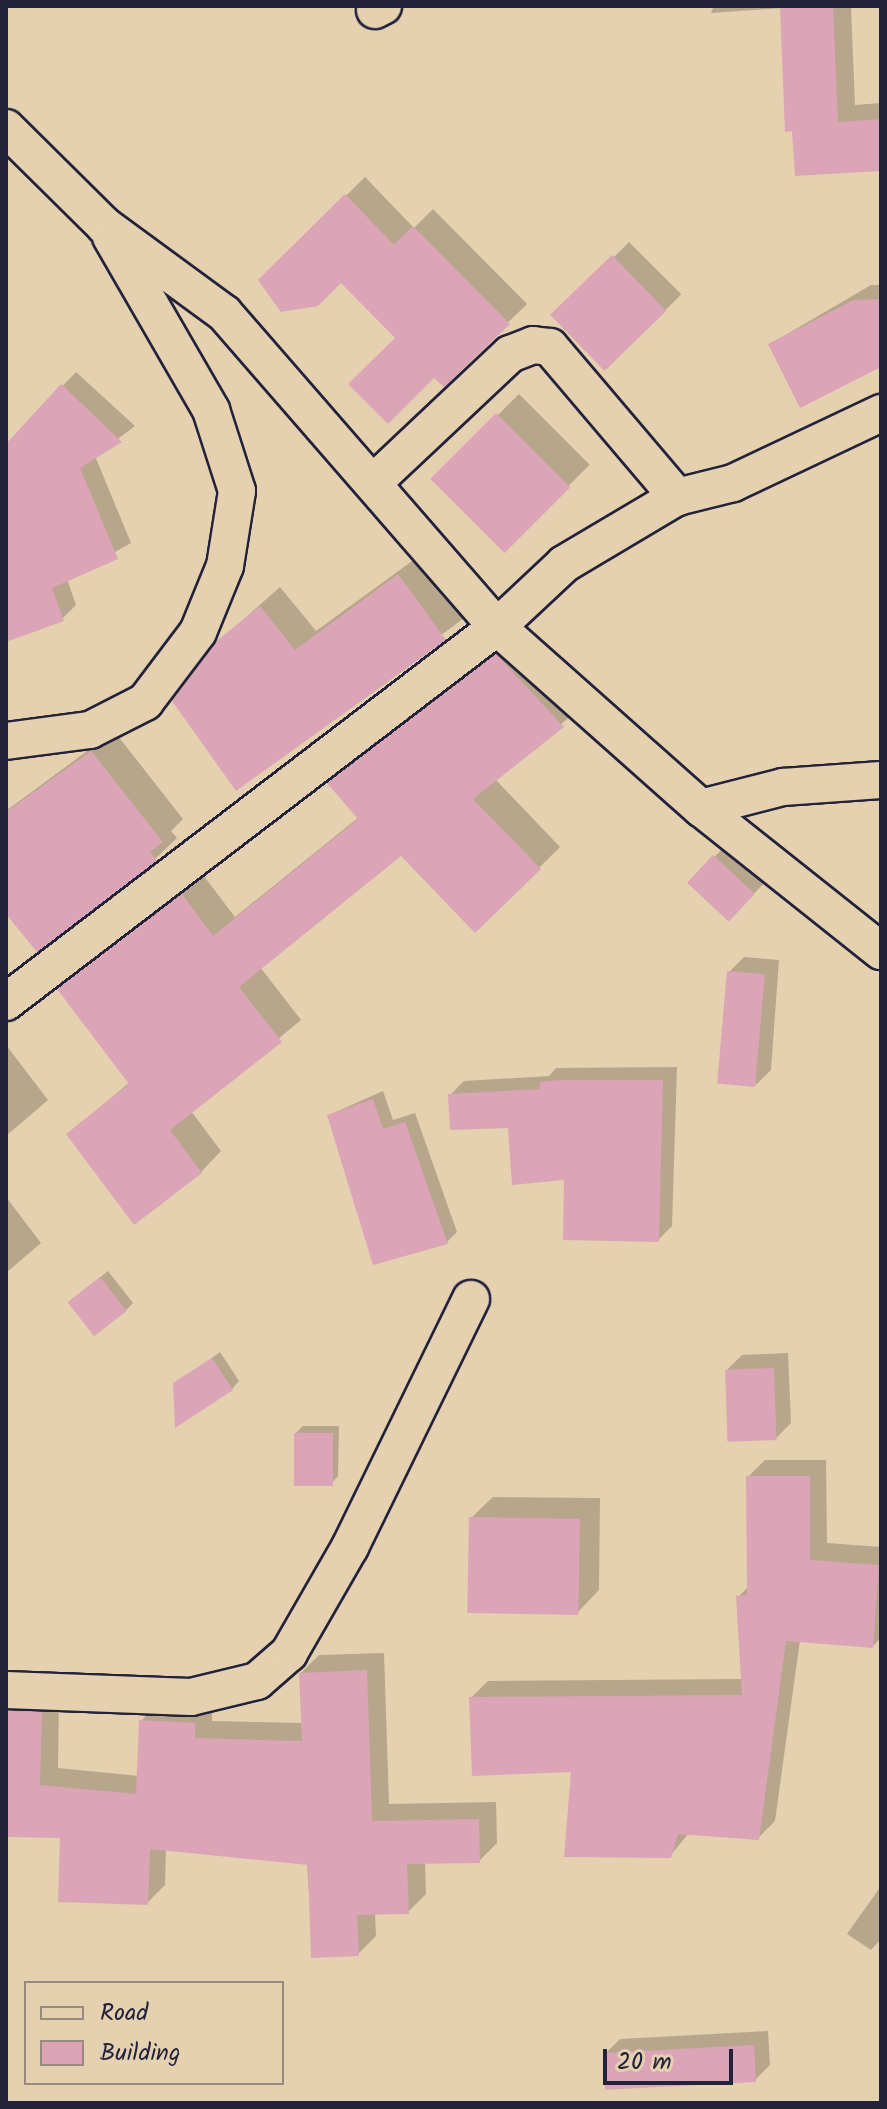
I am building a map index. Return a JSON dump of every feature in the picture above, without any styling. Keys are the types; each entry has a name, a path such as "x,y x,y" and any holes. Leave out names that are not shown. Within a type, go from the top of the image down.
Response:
{"street":[{"path":"6,128 105,226 224,313 497,627 701,808 881,951"},
{"path":"6,741 90,730 145,702 198,632 225,566 237,491 211,410 105,226"},
{"path":"373,483 510,354 533,345 550,347 677,497"},
{"path":"6,1002 497,627 564,564 677,497 733,483 881,413"},
{"path":"701,808 783,787 881,780"},
{"path":"6,1690 191,1697 257,1681 289,1653 350,1547 471,1299"}],"building":[{"path":"780,6 833,6 838,122 881,119 881,171 795,176 792,131 785,132"},
{"path":"345,194 394,245 413,226 510,324 444,387 434,378 388,424 348,384 395,338 341,283 318,306 281,312 258,280"},
{"path":"612,255 666,311 604,371 550,315"},
{"path":"881,299 881,367 800,408 768,344 854,300"},
{"path":"61,384 122,442 80,468 118,559 52,588 64,621 6,642 6,444"},
{"path":"496,413 570,487 504,553 430,479"},
{"path":"398,574 446,640 236,791 172,701 218,640 260,606 295,650"},
{"path":"496,654 564,727 473,799 541,869 475,933 401,856 239,987 282,1042 170,1130 202,1173 134,1225 66,1134 129,1084 57,989 182,894 213,936 358,819 327,783"},
{"path":"91,751 163,842 150,852 157,861 37,952 6,914 6,812"},
{"path":"713,855 755,894 729,922 687,883"},
{"path":"727,971 765,974 755,1087 717,1084"},
{"path":"663,1080 659,1242 563,1240 564,1180 512,1185 508,1128 450,1130 448,1094 540,1089 540,1082"},
{"path":"373,1099 383,1129 405,1122 448,1244 373,1265 327,1115"},
{"path":"100,1277 126,1311 94,1336 68,1302"},
{"path":"212,1358 233,1390 175,1428 173,1383"},
{"path":"774,1368 777,1440 728,1442 725,1370"},
{"path":"294,1433 333,1433 333,1486 294,1486"},
{"path":"746,1476 810,1476 810,1560 879,1565 873,1648 786,1641 759,1840 678,1834 671,1858 564,1857 571,1772 472,1776 469,1697 742,1695 736,1596 747,1595"},
{"path":"469,1517 580,1519 578,1615 467,1613"},
{"path":"367,1670 372,1821 479,1819 480,1863 407,1864 409,1914 357,1915 359,1956 311,1958 308,1865 150,1849 148,1905 58,1902 60,1838 6,1837 6,1711 42,1712 40,1785 136,1794 139,1720 195,1723 195,1738 302,1741 299,1673"},
{"path":"754,2045 756,2082 605,2090 603,2053"}]}
